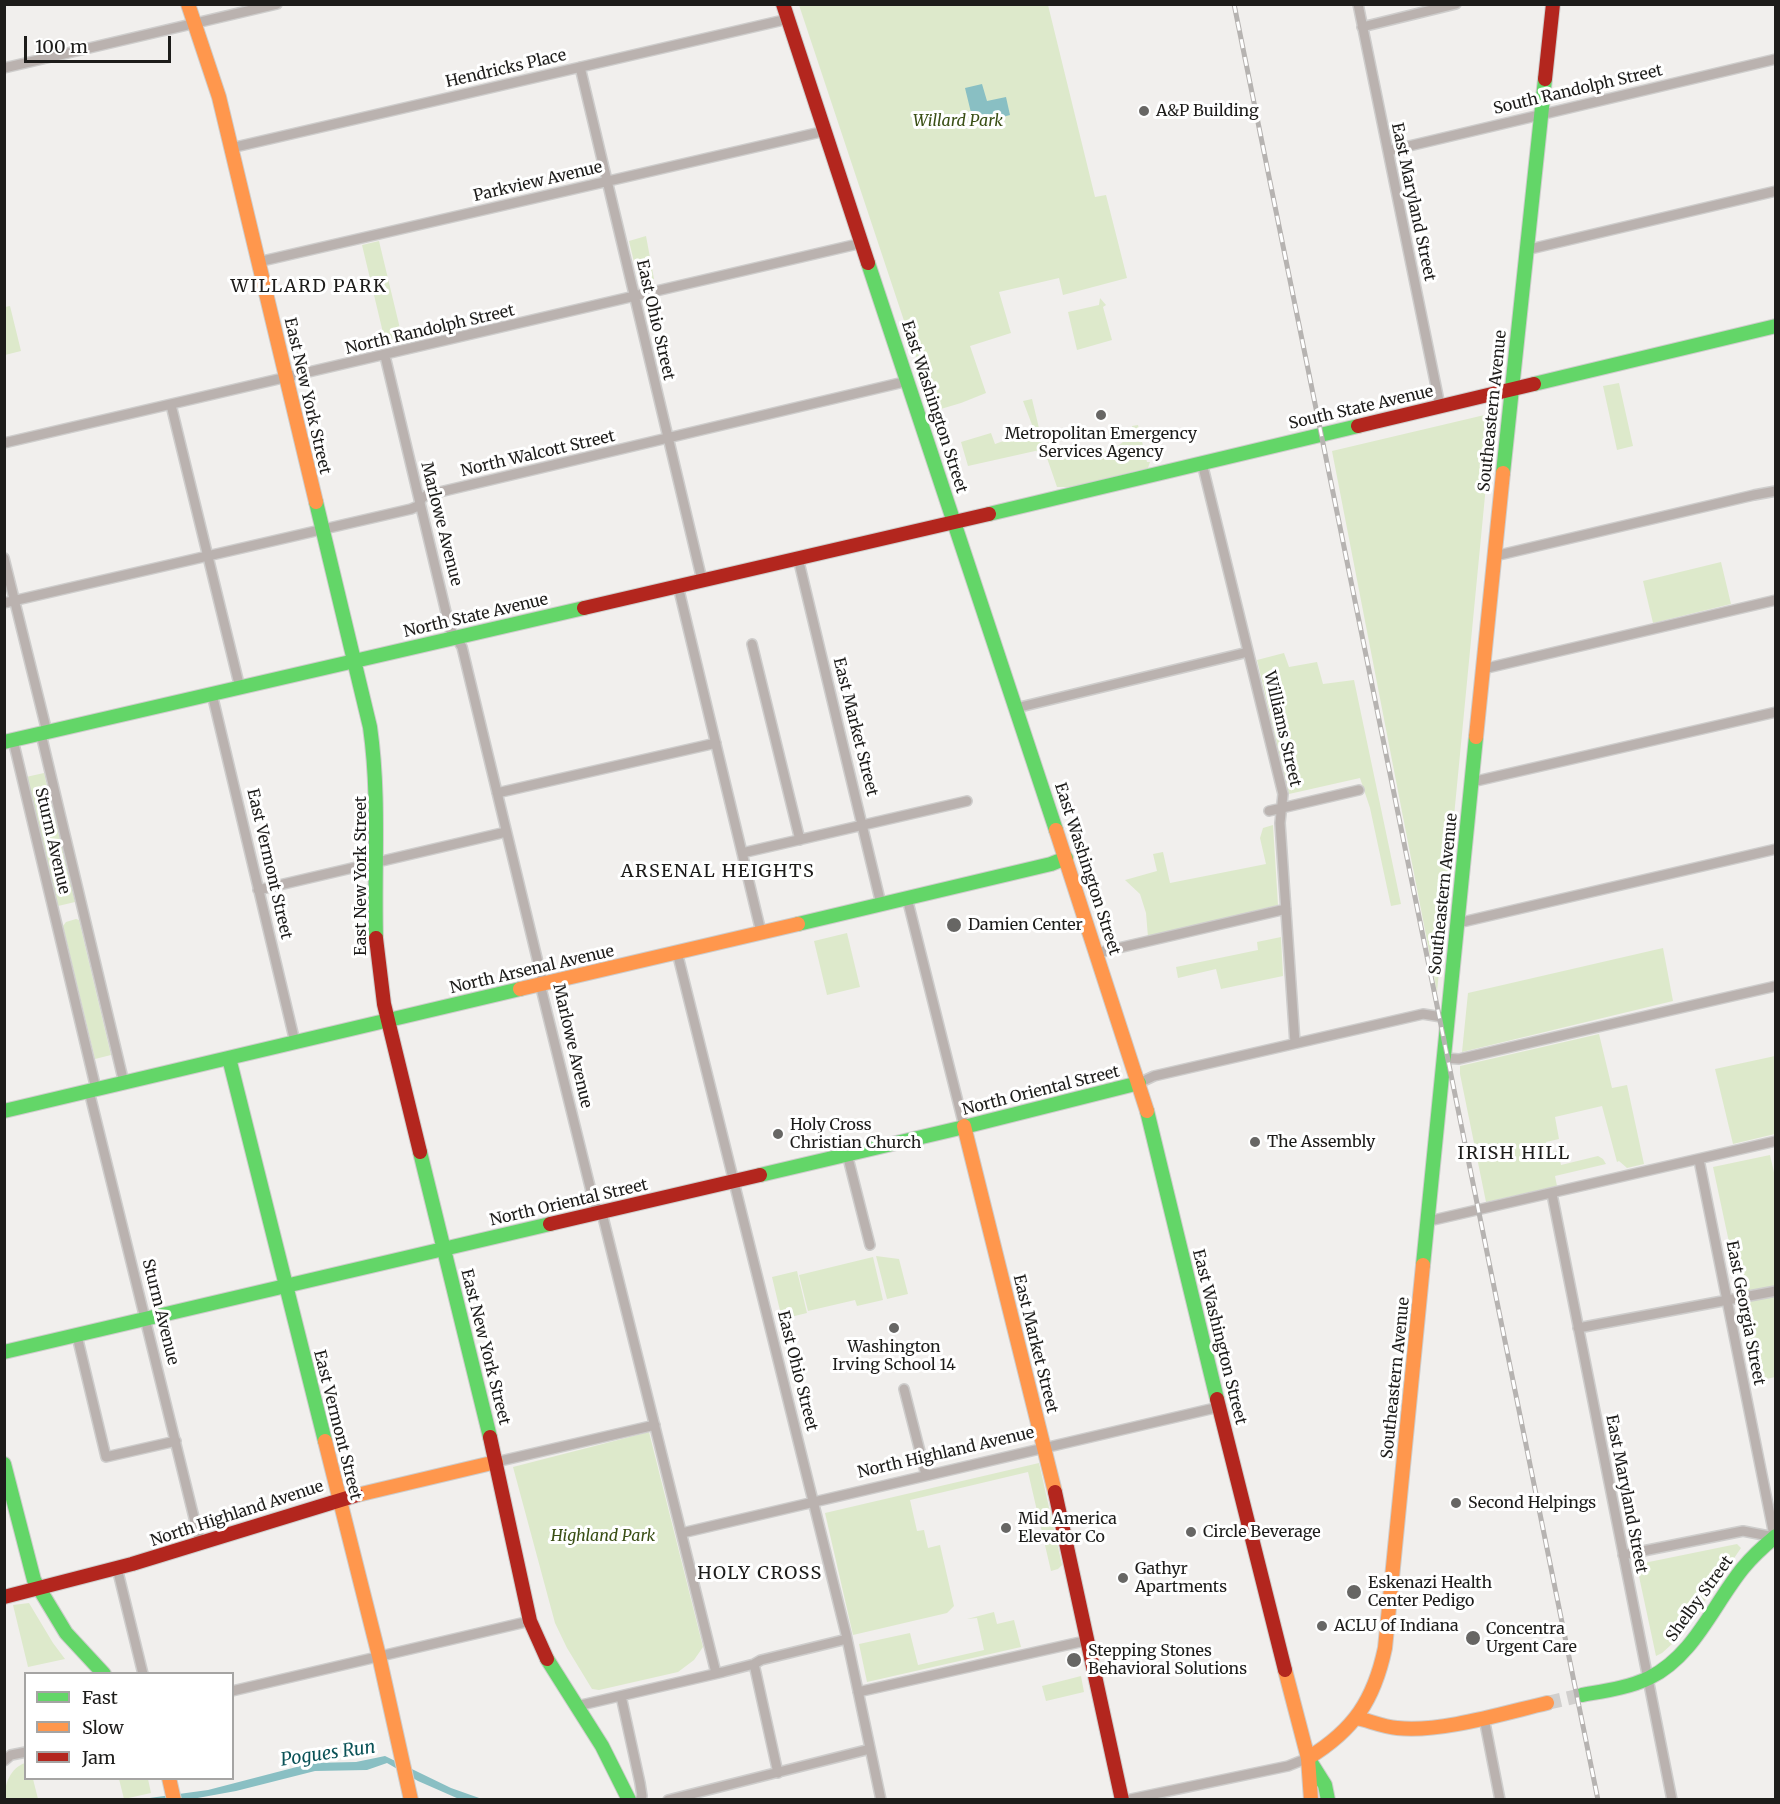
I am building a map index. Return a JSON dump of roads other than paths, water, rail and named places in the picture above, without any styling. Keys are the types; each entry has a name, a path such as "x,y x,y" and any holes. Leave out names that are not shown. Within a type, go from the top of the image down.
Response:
{"main road":[{"name":"East New York Street","path":"188,4 219,97 370,727 375,757 376,953 387,1020 496,1462 530,1621 548,1661 602,1746 629,1800"},
{"name":"East Washington Street","path":"783,4 1139,1083 1286,1681 1308,1758 1311,1800"},
{"name":"Southeastern Avenue","path":"1308,1758 1330,1746 1357,1718 1372,1690 1385,1648 1511,389 1553,4"},
{"name":"South State Avenue","path":"955,521 1776,326"},
{"name":"North State Avenue","path":"9,741 955,521"},
{"name":"North Arsenal Avenue","path":"4,1111 1051,864 1066,858"},
{"name":"East Vermont Street","path":"229,1058 379,1656 411,1800"},
{"name":"North Oriental Street","path":"4,1352 443,1250 1139,1083"},
{"name":"East Market Street","path":"964,1126 1044,1447 1124,1800"},
{"name":"North Highland Avenue","path":"4,1597 117,1568 339,1499 496,1462"},
{"path":"5,1471 30,1570 37,1587 66,1633 102,1672"},
{"name":"Shelby Street","path":"1582,1695 1647,1678 1675,1660 1702,1630 1742,1568 1753,1555 1775,1539"},
{"path":"1357,1718 1413,1730 1435,1728 1547,1703"},
{"name":"East Washington Street","path":"1308,1758 1325,1785 1328,1800"},
{"path":"170,1780 174,1800"}],"street":[{"path":"4,68 277,4"},
{"name":"East Maryland Street","path":"1358,4 1440,406"},
{"path":"1362,27 1456,4"},
{"name":"Hendricks Place","path":"231,148 788,19"},
{"name":"South Randolph Street","path":"1388,151 1776,58"},
{"name":"East Ohio Street","path":"580,67 702,580"},
{"name":"Parkview Avenue","path":"258,262 825,131"},
{"path":"1526,250 1776,191"},
{"name":"North Randolph Street","path":"4,444 862,243"},
{"name":"Marlowe Avenue","path":"385,356 450,629 462,647 594,1203 600,1212 716,1673"},
{"name":"North Walcott Street","path":"4,603 417,507 422,498 427,495 908,381"},
{"path":"171,405 240,688"},
{"name":"Williams Street","path":"1202,463 1283,794 1280,823 1295,1043"},
{"path":"1495,556 1776,491"},
{"name":"Sturm Avenue","path":"4,558 124,1083"},
{"name":"East Market Street","path":"798,558 881,904"},
{"path":"678,586 761,932"},
{"path":"1484,669 1776,600"},
{"path":"752,644 800,840"},
{"path":"1016,708 1248,652"},
{"name":"East Vermont Street","path":"212,694 295,1042"},
{"path":"1472,782 1776,712"},
{"name":"Sturm Avenue","path":"9,741 200,1542"},
{"path":"497,793 716,742"},
{"path":"1269,811 1359,790"},
{"path":"742,853 967,801"},
{"path":"258,890 506,832"},
{"path":"1458,922 1776,849"},
{"name":"East Market Street","path":"907,898 964,1126"},
{"path":"1097,953 1286,909"},
{"name":"East Ohio Street","path":"677,952 847,1639 881,1800"},
{"path":"1444,1058 1459,1059 1776,986"},
{"path":"1139,1083 1154,1076 1423,1014 1448,1017"},
{"path":"1429,1221 1776,1142"},
{"path":"848,1154 870,1245"},
{"name":"East Georgia Street","path":"1699,1160 1775,1539"},
{"name":"East Maryland Street","path":"1552,1194 1672,1800"},
{"path":"1578,1328 1776,1291"},
{"path":"76,1336 106,1457 176,1441"},
{"path":"904,1389 926,1475"},
{"name":"North Highland Avenue","path":"682,1533 1219,1407"},
{"name":"North Highland Avenue","path":"496,1462 655,1425"},
{"name":"Shelby Street","path":"1623,1555 1743,1531 1775,1539"},
{"path":"117,1568 143,1672"},
{"path":"234,1691 530,1621"},
{"path":"577,1706 847,1639"},
{"path":"858,1692 1089,1640"},
{"path":"753,1664 778,1773"},
{"path":"621,1696 640,1783 642,1796 640,1800"},
{"path":"1484,1718 1500,1800"},
{"path":"668,1800 870,1749"},
{"path":"4,1761 11,1755 24,1752"},
{"path":"1124,1800 1288,1766 1308,1758"}],"water":[{"path":"982,84 987,101 1006,97 1010,115 974,125 965,88"},
{"path":"385,1756 451,1788 482,1799 459,1799 418,1781 387,1763 367,1770 315,1771 236,1791 192,1799 135,1800 208,1790 312,1763 356,1762"}],"tunnel":[{"path":"1547,1703 1582,1695"}],"railway":[{"path":"1234,4 1598,1800"}],"place":[{"name":"A&P Building","path":"1144,111"},
{"name":"Metropolitan Emergency Services Agency","path":"1101,415"},
{"name":"Damien Center","path":"954,925"},
{"name":"Holy Cross Christian Church","path":"778,1134"},
{"name":"The Assembly","path":"1255,1142"},
{"name":"Washington Irving School 14","path":"894,1328"},
{"name":"Second Helpings","path":"1456,1503"},
{"name":"Mid America Elevator Co","path":"1006,1528"},
{"name":"Circle Beverage","path":"1191,1532"},
{"name":"Gathyr Apartments","path":"1123,1578"},
{"name":"Eskenazi Health Center Pedigo","path":"1354,1592"},
{"name":"ACLU of Indiana","path":"1322,1626"},
{"name":"Concentra Urgent Care","path":"1473,1638"},
{"name":"Stepping Stones Behavioral Solutions","path":"1074,1660"}],"district":[{"name":"WILLARD PARK","path":"309,287"},
{"name":"ARSENAL HEIGHTS","path":"718,872"},
{"name":"IRISH HILL","path":"1514,1154"},
{"name":"HOLY CROSS","path":"760,1574"}],"park label":[{"name":"Willard Park","path":"958,121"},
{"name":"Highland Park","path":"603,1536"}],"water label":[{"name":"Pogues Run","path":"328,1754"}]}
